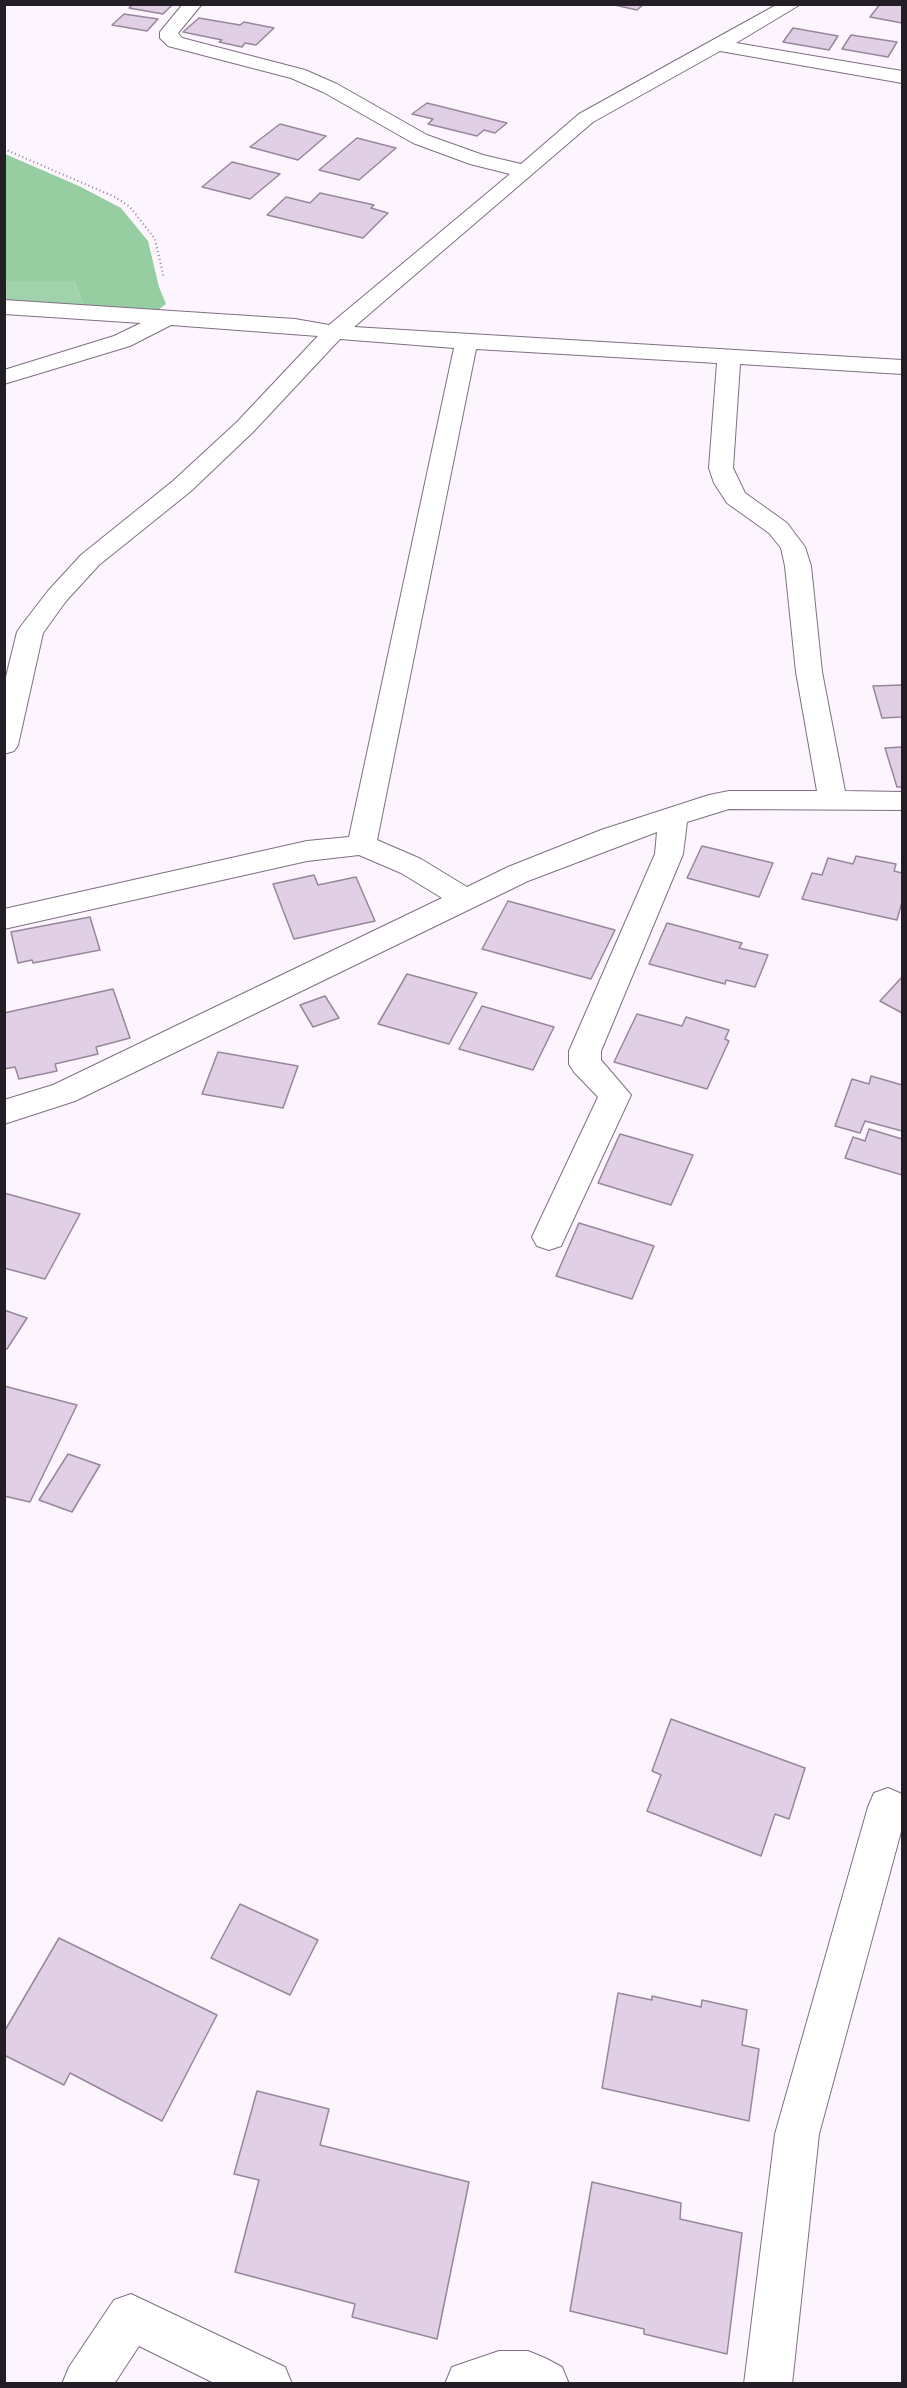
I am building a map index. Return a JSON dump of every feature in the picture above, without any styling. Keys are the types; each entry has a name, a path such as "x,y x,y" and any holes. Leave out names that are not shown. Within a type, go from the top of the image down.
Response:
{"street":[{"path":"193,4 169,32 169,38 175,42 298,74 330,88 420,139 477,160 525,171"},
{"path":"4,745 30,632 57,596 90,560 182,486 244,427 334,332 594,112 792,4"},
{"path":"716,45 903,77"},
{"path":"4,307 295,326 334,332 466,342 903,367"},
{"path":"4,377 122,341 179,318"},
{"path":"362,845 466,342"},
{"path":"729,357 721,468 726,483 736,498 778,528 793,547 798,566 809,672 833,801"},
{"path":"4,1112 64,1093 518,874 611,837 729,800 903,801"},
{"path":"549,1237 615,1095 585,1064 585,1050 669,854 673,816"},
{"path":"4,919 307,851 362,845 411,866 467,900"},
{"path":"768,2384 797,2134 888,1807"},
{"path":"86,2384 131,2316 268,2384"},
{"path":"469,2384 499,2375 528,2375 545,2384"}],"path":[{"path":"4,149 115,197 130,207 155,239 166,288 179,318"}],"green space":[{"path":"5,154 79,186 121,208 148,241 159,287 166,304 158,310 84,306 74,281 5,281"},
{"path":"4,281 74,281 84,306 5,302"}],"building":[{"path":"133,4 173,4 163,14 129,8"},
{"path":"610,4 644,4 637,10"},
{"path":"880,4 902,4 902,23 870,17"},
{"path":"124,14 158,19 147,31 112,25"},
{"path":"199,18 240,25 244,22 274,28 256,45 245,43 242,47 219,42 222,40 183,32"},
{"path":"793,28 838,36 829,50 783,42"},
{"path":"851,35 897,42 888,57 842,49"},
{"path":"427,103 507,123 495,133 484,130 477,136 428,124 433,119 412,114"},
{"path":"280,124 326,136 298,160 250,147"},
{"path":"357,138 396,148 359,180 319,170"},
{"path":"232,162 280,174 250,199 202,187"},
{"path":"320,193 374,205 371,208 388,213 363,238 267,215 286,197 310,203"},
{"path":"902,685 902,717 882,718 873,686"},
{"path":"902,747 902,787 897,787 885,748"},
{"path":"702,846 773,863 759,897 687,878"},
{"path":"856,856 896,864 894,871 902,873 902,902 897,920 802,899 812,873 822,875 828,858 853,864"},
{"path":"314,875 318,885 356,877 375,921 294,939 273,884"},
{"path":"508,901 615,930 591,979 482,949"},
{"path":"90,917 100,950 33,963 32,960 18,963 11,932"},
{"path":"667,923 742,943 739,948 768,955 755,987 726,980 725,984 649,964"},
{"path":"407,974 477,993 449,1044 378,1024"},
{"path":"902,977 902,1013 880,1001"},
{"path":"113,989 130,1038 96,1047 98,1054 55,1064 57,1071 19,1079 15,1067 4,1069 4,1013"},
{"path":"325,996 339,1018 313,1027 300,1005"},
{"path":"482,1006 554,1027 533,1070 459,1049"},
{"path":"637,1014 682,1026 686,1017 729,1030 725,1039 729,1041 707,1089 614,1062"},
{"path":"218,1052 298,1066 283,1108 202,1094"},
{"path":"871,1076 902,1085 902,1131 865,1121 860,1133 835,1126 852,1079 869,1084"},
{"path":"869,1129 902,1139 902,1175 845,1158 853,1137 865,1141"},
{"path":"620,1134 693,1155 671,1205 598,1183"},
{"path":"4,1193 80,1214 45,1279 4,1268"},
{"path":"579,1223 654,1246 632,1299 556,1276"},
{"path":"4,1310 27,1318 7,1349 4,1348"},
{"path":"4,1386 77,1405 30,1502 4,1496"},
{"path":"68,1454 100,1465 72,1512 39,1500"},
{"path":"671,1719 805,1768 789,1819 775,1814 761,1856 647,1811 661,1775 652,1771"},
{"path":"240,1904 318,1940 290,1995 211,1958"},
{"path":"59,1938 217,2015 162,2121 70,2073 64,2085 4,2055 4,2032"},
{"path":"618,1993 652,2000 652,1996 701,2007 702,2000 747,2010 742,2045 759,2049 749,2121 602,2088"},
{"path":"257,2091 329,2109 320,2145 469,2182 437,2339 352,2317 355,2304 235,2272 259,2180 234,2174"},
{"path":"592,2182 681,2203 680,2219 742,2233 727,2354 644,2334 644,2329 570,2311"}]}
